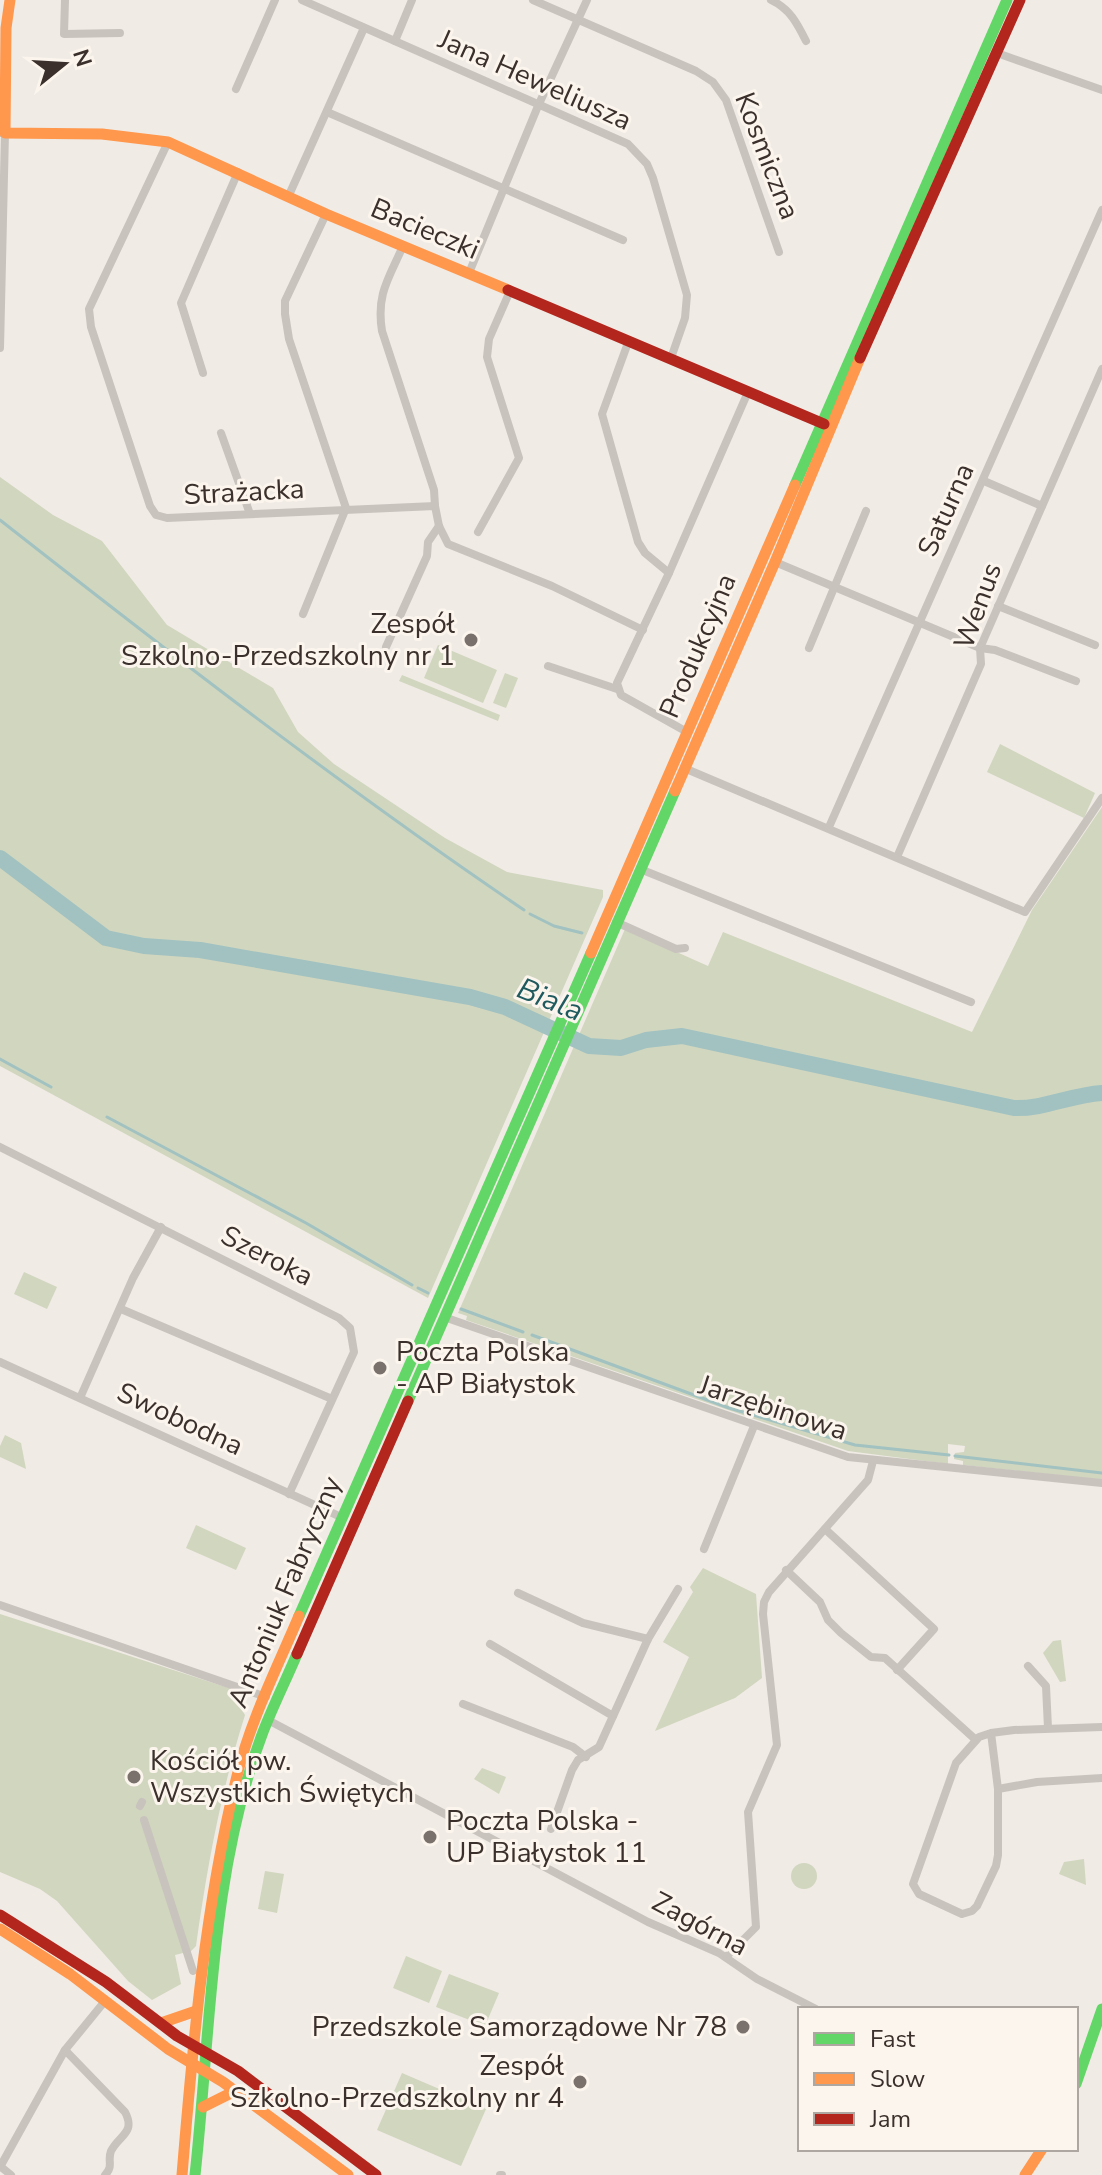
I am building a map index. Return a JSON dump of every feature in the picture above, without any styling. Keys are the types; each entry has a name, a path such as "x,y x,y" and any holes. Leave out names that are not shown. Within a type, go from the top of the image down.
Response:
{"main road":[{"path":"2,0 6,28"},
{"path":"2,133 10,0"},
{"name":"Produkcyjna","path":"439,1314 554,1050 616,922 684,768 769,559 1007,0"},
{"name":"Produkcyjna","path":"826,425 892,291 1020,0"},
{"name":"Bacieczki","path":"2,133 102,134 168,142 326,214 826,425"},
{"name":"Produkcyjna","path":"566,1025 687,732 769,559"},
{"name":"Antoniuk Fabryczny","path":"205,2072 206,1986 217,1876 237,1774 341,1517 439,1314"},
{"name":"Antoniuk Fabryczny","path":"193,2064 196,2011 206,1986 235,1831 249,1776 268,1720 355,1521 439,1314"},
{"path":"341,1517 355,1521"},
{"path":"0,1915 106,1982 192,2046 262,2089 376,2175"},
{"path":"0,1929 70,1974 348,2175"},
{"path":"1078,2078 1102,2009"},
{"path":"161,2023 196,2011"},
{"path":"182,2175 193,2064"},
{"path":"195,2175 205,2072"},
{"path":"251,2102 262,2089"},
{"path":"188,2115 202,2112 235,2091"},
{"path":"1025,2175 1041,2151"}],"street":[{"path":"65,0 64,34 120,33"},
{"path":"236,89 275,0"},
{"name":"Jana Heweliusza","path":"302,0 628,144 647,164 687,295 685,318 671,358"},
{"path":"395,41 412,0"},
{"name":"Kosmiczna","path":"533,0 696,71 713,82 726,100 779,252"},
{"path":"469,273 538,106 587,0"},
{"path":"771,0 783,5 794,17 806,41"},
{"path":"289,195 364,28"},
{"path":"997,53 1102,90"},
{"path":"327,112 623,240"},
{"path":"0,348 2,133"},
{"name":"Strażacka","path":"168,142 89,309 91,327 150,506 156,515 167,518 435,506"},
{"path":"203,373 181,303 238,172"},
{"name":"Saturna","path":"829,827 1102,210"},
{"path":"303,614 346,508 289,339 285,314 285,301 326,214"},
{"path":"403,246 380,298 379,314 434,490 439,526 448,544 553,587 643,630"},
{"path":"478,532 519,458 487,357 489,339 510,291"},
{"path":"629,340 602,414 638,542 645,553 669,573"},
{"name":"Wenus","path":"897,857 981,664 980,648 1102,369"},
{"path":"617,689 748,392"},
{"path":"221,433 250,514"},
{"path":"984,481 1042,506"},
{"path":"809,648 866,511"},
{"path":"386,647 427,556 428,542 439,526"},
{"path":"769,559 980,648 995,650 1076,681"},
{"path":"998,606 1095,645"},
{"path":"548,666 617,689 621,695 687,732"},
{"path":"684,768 1025,912 1102,798"},
{"path":"640,869 971,1002"},
{"path":"616,922 676,949 685,948"},
{"name":"Szeroka","path":"0,1147 339,1318 350,1328 354,1352 289,1494"},
{"path":"80,1398 133,1278 161,1227"},
{"path":"121,1309 332,1399"},
{"name":"Jarzębinowa","path":"439,1314 848,1457 1102,1483"},
{"name":"Swobodna","path":"0,1362 341,1517"},
{"path":"704,1549 754,1426"},
{"path":"726,1957 757,1924 748,1812 777,1745 763,1607 766,1595 868,1480 873,1461"},
{"path":"825,1529 934,1629 897,1670"},
{"path":"786,1570 820,1602 828,1620 841,1633 871,1657 885,1658 976,1740"},
{"path":"551,1829 572,1770 578,1760 599,1747 648,1639 678,1589"},
{"path":"518,1593 583,1623 648,1639"},
{"path":"0,1605 266,1697"},
{"path":"490,1644 613,1716"},
{"path":"1028,1666 1046,1686 1048,1728"},
{"path":"463,1704 573,1747 586,1757"},
{"name":"Zagórna","path":"268,1720 648,1922 726,1957 757,1979 812,2007"},
{"path":"991,1733 998,1789 997,1860 977,1906 962,1914 919,1894 914,1887 956,1763 976,1740 991,1733 1102,1727"},
{"path":"998,1789 1037,1782 1102,1778"},
{"path":"144,1820 193,1971"},
{"path":"11,2175 0,2167 65,2050 105,2001"},
{"path":"65,2050 125,2112 129,2121 128,2132 112,2150 111,2168 105,2175"}],"green space":[{"path":"0,477 53,515 102,541 167,625 273,688 298,732 334,764 445,838 507,872 603,890 603,897 428,1298 0,1066"},
{"path":"438,645 497,670 483,703 424,678"},
{"path":"505,673 518,678 506,708 493,703"},
{"path":"402,675 500,715 498,721 399,681"},
{"path":"1000,744 1095,793 1084,818 987,772"},
{"path":"1102,807 1102,1480 963,1465 963,1461 954,1459 955,1453 964,1452 965,1446 948,1444 948,1464 848,1451 466,1320 467,1316 458,1313 625,929 708,966 723,932 972,1032 1032,910"},
{"path":"24,1272 57,1287 47,1309 14,1294"},
{"path":"5,1435 21,1443 26,1469 0,1457 0,1446"},
{"path":"196,1525 246,1548 236,1570 186,1548"},
{"path":"703,1568 756,1594 762,1678 735,1698 655,1731 689,1657 663,1642 693,1592 690,1587"},
{"path":"0,1614 235,1690 233,1696 245,1715 216,1829 196,1946 191,1951 175,1955 181,1984 152,2000 128,1981 57,1901 40,1889 0,1872"},
{"path":"1061,1640 1066,1681 1060,1682 1043,1653 1053,1641"},
{"path":"482,1768 506,1777 499,1794 474,1779"},
{"path":"1084,1859 1086,1885 1059,1874 1064,1862"},
{"path":"804,1863 813,1867 817,1876 813,1885 804,1889 795,1885 791,1876 795,1867"},
{"path":"265,1871 284,1874 277,1913 258,1909"},
{"path":"406,1956 442,1971 429,2003 393,1988"},
{"path":"449,1974 499,1993 485,2026 436,2007"},
{"path":"402,2073 486,2109 461,2166 377,2130"}],"waterway":[{"path":"0,520 259,720 390,817 524,910"},
{"name":"Biala","path":"0,858 106,938 144,946 200,950 470,997 505,1007 589,1046 621,1048 646,1040 682,1036 1014,1108 1102,1093"},
{"path":"530,914 554,926 582,933"},
{"path":"0,1059 51,1087"},
{"path":"107,1117 306,1223 412,1285"},
{"path":"418,1288 428,1293"},
{"path":"461,1309 523,1332"},
{"path":"532,1335 729,1408 855,1445 949,1455"},
{"path":"955,1456 1102,1473"}],"traffic: fast":[{"path":"795,485 1007,0"},
{"path":"408,1401 675,791"},
{"path":"299,1616 591,953"},
{"path":"195,2175 215,1951 232,1839 263,1732 297,1654"},
{"path":"1078,2078 1102,2009"}],"traffic: slow":[{"path":"10,0 6,28 5,133 102,134 168,142 326,214 508,290"},
{"path":"675,791 860,358"},
{"path":"591,953 795,485"},
{"path":"182,2175 208,1924 226,1825 249,1735 299,1616"},
{"path":"0,1929 70,1974 168,2049 223,2082 348,2175"},
{"path":"161,2023 196,2011"},
{"path":"203,2107 235,2091"},
{"path":"1025,2175 1041,2151"}],"traffic: jam":[{"path":"860,358 1020,0"},
{"path":"508,290 824,424"},
{"path":"297,1654 408,1401"},
{"path":"0,1915 106,1982 177,2036 238,2071 376,2175"}],"place":[{"name":"Zespół Szkolno-Przedszkolny nr 1","path":"471,640"},
{"name":"Poczta Polska - AP Białystok","path":"380,1368"},
{"name":"Kościół pw. Wszystkich Świętych","path":"134,1777"},
{"name":"Poczta Polska - UP Białystok 11","path":"430,1837"},
{"name":"Przedszkole Samorządowe Nr 78","path":"743,2027"},
{"name":"Zespół Szkolno-Przedszkolny nr 4","path":"580,2082"}]}
